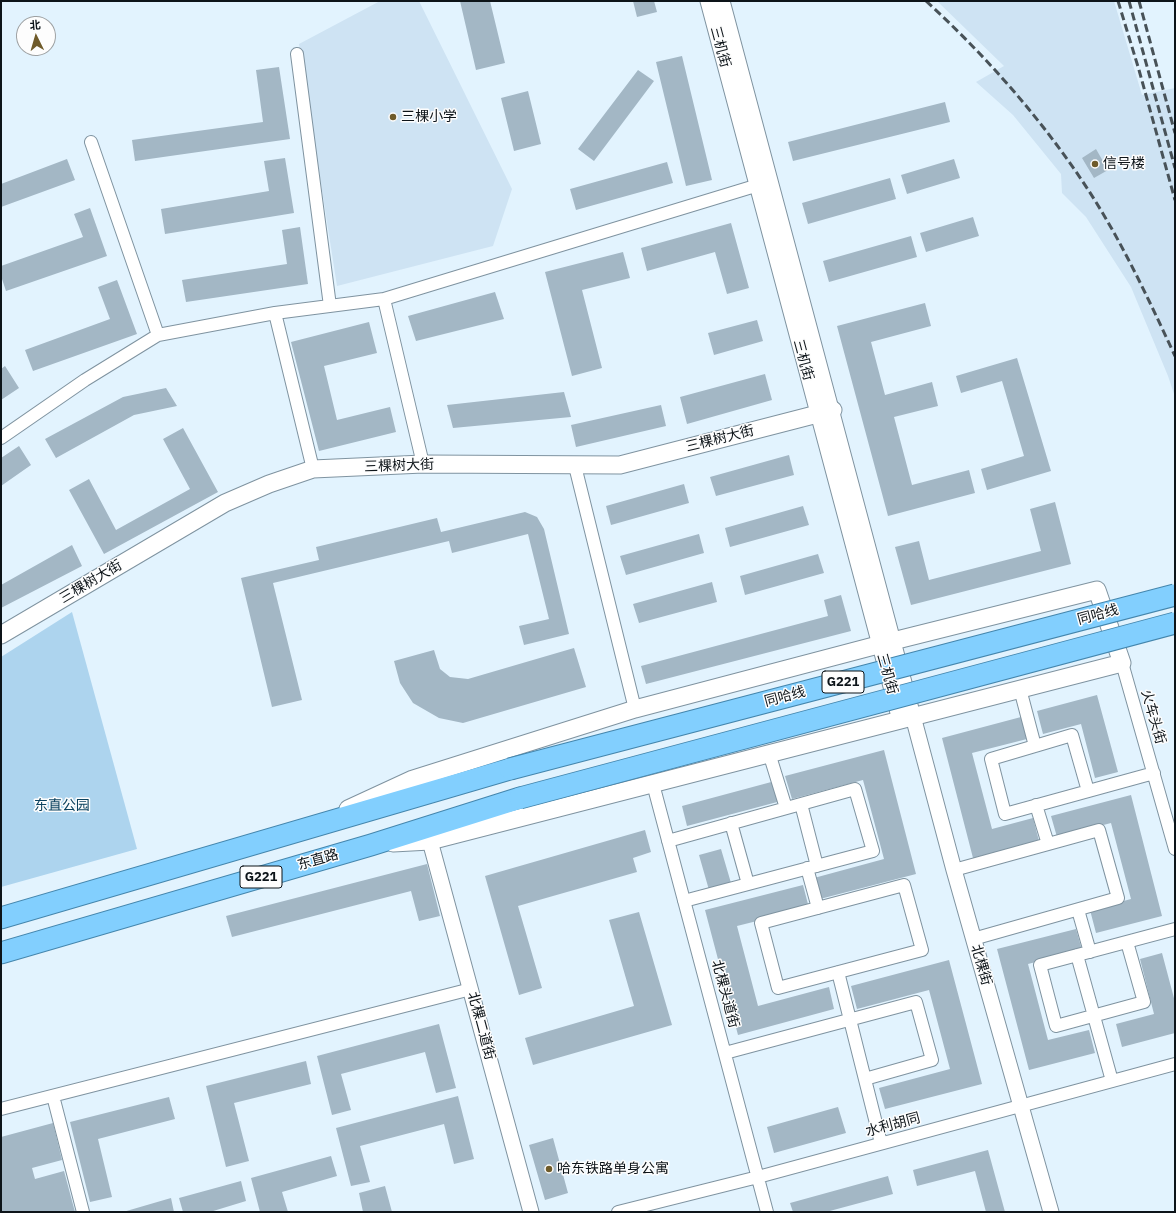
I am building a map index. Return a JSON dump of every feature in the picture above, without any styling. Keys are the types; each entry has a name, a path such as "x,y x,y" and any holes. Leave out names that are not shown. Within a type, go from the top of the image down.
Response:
{"highway":[{"name":"同哈线","path":"313,826 510,769 1175,595"},
{"name":"同哈线","path":"520,798 1175,623"},
{"name":"东直路","path":"1,953 371,845 520,798"},
{"name":"G221","path":"1,918 313,826"}],"main road":[{"name":"三棵树大街","path":"1,635 225,503 269,484 313,469 423,464 575,466 620,465 825,412"},
{"path":"313,826 413,779 635,709 886,643 1098,590 1122,664 769,753 430,841 371,845"}],"street":[{"name":"三机街","path":"708,1 763,183 906,718"},
{"name":"三机街","path":"722,1 763,183"},
{"path":"297,54 330,306"},
{"path":"91,142 158,335"},
{"path":"1,438 86,380 158,335 275,314 384,299 763,183"},
{"path":"384,299 423,464"},
{"path":"275,314 313,469"},
{"path":"575,466 635,709"},
{"name":"火车头街","path":"1122,664 1175,849"},
{"path":"1020,689 1035,746"},
{"name":"北棵街","path":"906,718 954,870 1051,1212"},
{"path":"1088,791 1072,735 990,759 1005,814 1154,773"},
{"path":"769,753 786,808"},
{"name":"北棵头道街","path":"653,784 767,1212"},
{"path":"668,841 855,789 872,851 684,901"},
{"path":"801,804 818,908"},
{"path":"1036,805 1048,844"},
{"path":"731,823 748,884"},
{"path":"954,870 1099,830 1118,898 973,939"},
{"name":"北棵二道街","path":"430,841 531,1212"},
{"path":"904,885 922,950 778,988 761,923 818,908 904,885"},
{"path":"1078,910 1090,952"},
{"path":"1127,942 1144,1002 1056,1026 1040,965 1175,929"},
{"path":"1077,955 1112,1081"},
{"path":"838,972 881,1143"},
{"path":"1,1110 471,989"},
{"path":"725,1053 916,1002 932,1060 865,1079"},
{"name":"水利胡同","path":"618,1212 758,1177 1175,1064"},
{"path":"53,1096 83,1212"}],"shaded area":[{"name":"三棵小学","path":"380,1 419,1 512,189 493,246 337,286 299,44"},
{"path":"937,1 1114,1 1142,95 1175,88 1175,397 1168,376 1131,287 1086,217 1062,193 1061,174 1013,115 976,82 1004,66"}],"green space":[{"name":"东直公园","path":"72,612 137,849 1,887 1,657"}],"building":[{"path":"460,1 490,1 505,63 476,70"},
{"path":"633,1 654,1 657,12 637,17"},
{"path":"682,56 712,180 686,186 656,62"},
{"path":"279,67 290,139 135,161 132,140 263,122 256,70"},
{"path":"638,70 654,81 594,161 578,149"},
{"path":"528,91 541,144 514,151 501,98"},
{"path":"945,102 950,122 793,161 788,142"},
{"name":"信号楼","path":"1096,149 1108,170 1094,178 1082,158"},
{"path":"285,158 294,213 165,234 161,209 269,191 264,161"},
{"path":"67,159 75,180 1,207 1,184"},
{"path":"954,159 960,178 907,194 901,175"},
{"path":"667,162 673,183 576,210 570,189"},
{"path":"890,178 896,199 808,224 802,203"},
{"path":"90,208 107,256 6,291 1,276 1,266 83,237 74,214"},
{"path":"973,217 979,236 926,252 920,233"},
{"path":"731,223 749,288 727,294 715,252 647,271 641,248"},
{"path":"300,227 308,284 186,302 182,280 287,264 282,230"},
{"path":"911,236 917,257 829,282 823,261"},
{"path":"623,252 630,278 582,290 602,368 572,376 545,272"},
{"path":"117,280 137,334 33,371 25,350 110,319 98,287"},
{"path":"495,292 504,319 416,341 408,316"},
{"path":"925,303 931,326 871,342 885,395 932,382 938,406 894,417 912,485 969,470 975,493 888,516 837,326"},
{"path":"757,320 763,341 714,355 708,333"},
{"path":"369,322 377,353 324,366 337,420 390,407 396,432 319,451 291,342"},
{"path":"1017,358 1051,471 987,490 981,469 1024,456 1002,381 961,393 956,376"},
{"path":"5,366 19,388 1,400 1,369"},
{"path":"765,374 772,400 687,424 680,397"},
{"path":"166,388 177,406 134,415 56,458 45,439 123,397"},
{"path":"564,392 571,417 453,428 447,405"},
{"path":"661,405 666,426 576,447 571,425"},
{"path":"183,428 218,492 104,554 69,490 89,479 116,530 190,489 163,439"},
{"path":"19,446 31,465 1,486 1,458"},
{"path":"789,455 794,475 716,496 710,477"},
{"path":"684,484 689,503 611,525 606,506"},
{"path":"1055,502 1071,564 911,605 895,547 919,541 929,580 1041,551 1030,509"},
{"path":"803,506 809,525 730,547 725,528"},
{"path":"525,512 537,517 544,529 569,634 524,645 519,626 549,619 528,534 452,553 449,541 273,583 302,700 272,707 241,578 319,560 316,547 437,518 441,532"},
{"path":"699,534 704,553 626,575 620,556"},
{"path":"72,545 82,566 1,608 1,585"},
{"path":"818,554 824,573 745,595 740,576"},
{"path":"712,582 717,602 639,623 633,604"},
{"path":"841,595 851,631 646,684 641,666 828,616 824,600"},
{"path":"574,648 586,687 463,723 439,718 413,703 400,683 394,661 434,650 440,669 450,677 468,679"},
{"path":"1097,695 1118,772 1095,778 1081,724 1043,734 1037,711"},
{"path":"1021,717 1027,739 972,753 992,829 1033,818 1039,841 973,858 942,738"},
{"path":"884,750 916,874 820,899 814,878 884,859 863,780 792,799 785,776"},
{"path":"775,781 781,801 687,826 682,806"},
{"path":"1131,795 1162,916 1096,933 1090,910 1131,899 1111,823 1057,837 1051,816"},
{"path":"645,830 651,852 633,858 637,872 518,906 542,988 519,995 485,876"},
{"path":"721,849 731,883 709,890 699,855"},
{"path":"427,864 440,916 419,921 411,891 232,937 226,916"},
{"path":"803,885 809,908 737,926 758,1006 829,987 834,1009 738,1035 705,910"},
{"path":"639,912 672,1025 533,1065 525,1038 634,1006 609,920"},
{"path":"1076,929 1082,950 1028,964 1048,1040 1089,1030 1095,1053 1029,1070 997,949"},
{"path":"1162,953 1175,1002 1175,1033 1122,1047 1116,1024 1154,1014 1140,959"},
{"path":"949,960 982,1084 885,1109 879,1088 950,1069 929,990 857,1009 851,986"},
{"path":"439,1024 456,1088 436,1093 425,1052 341,1074 351,1110 332,1115 317,1056"},
{"path":"306,1061 311,1084 234,1103 249,1161 226,1167 206,1086"},
{"path":"458,1096 474,1159 454,1164 444,1124 360,1146 370,1182 351,1186 336,1128"},
{"path":"169,1097 175,1119 98,1139 112,1197 90,1202 70,1122"},
{"path":"838,1107 846,1133 774,1153 767,1127"},
{"path":"53,1123 62,1160 32,1168 35,1179 64,1171 75,1212 1,1212 1,1137"},
{"name":"哈东铁路单身公寓","path":"553,1138 568,1193 545,1200 529,1145"},
{"path":"988,1150 1005,1212 986,1212 975,1171 917,1186 913,1170"},
{"path":"331,1156 337,1176 282,1192 288,1212 260,1212 251,1178"},
{"path":"888,1176 893,1194 826,1212 793,1212 790,1203"},
{"path":"241,1181 246,1201 210,1212 183,1212 179,1198"},
{"path":"385,1186 392,1212 363,1212 359,1193"},
{"path":"171,1198 174,1212 123,1212"}],"railway":[{"path":"926,1 989,63 1028,108 1081,179 1095,200 1120,244 1143,288 1175,356"},
{"path":"1118,1 1175,200"},
{"path":"1129,1 1175,168"},
{"path":"1139,1 1175,133"}],"place":[{"name":"三棵小学","path":"393,117"},
{"name":"信号楼","path":"1095,164"},
{"name":"哈东铁路单身公寓","path":"549,1169"}]}
